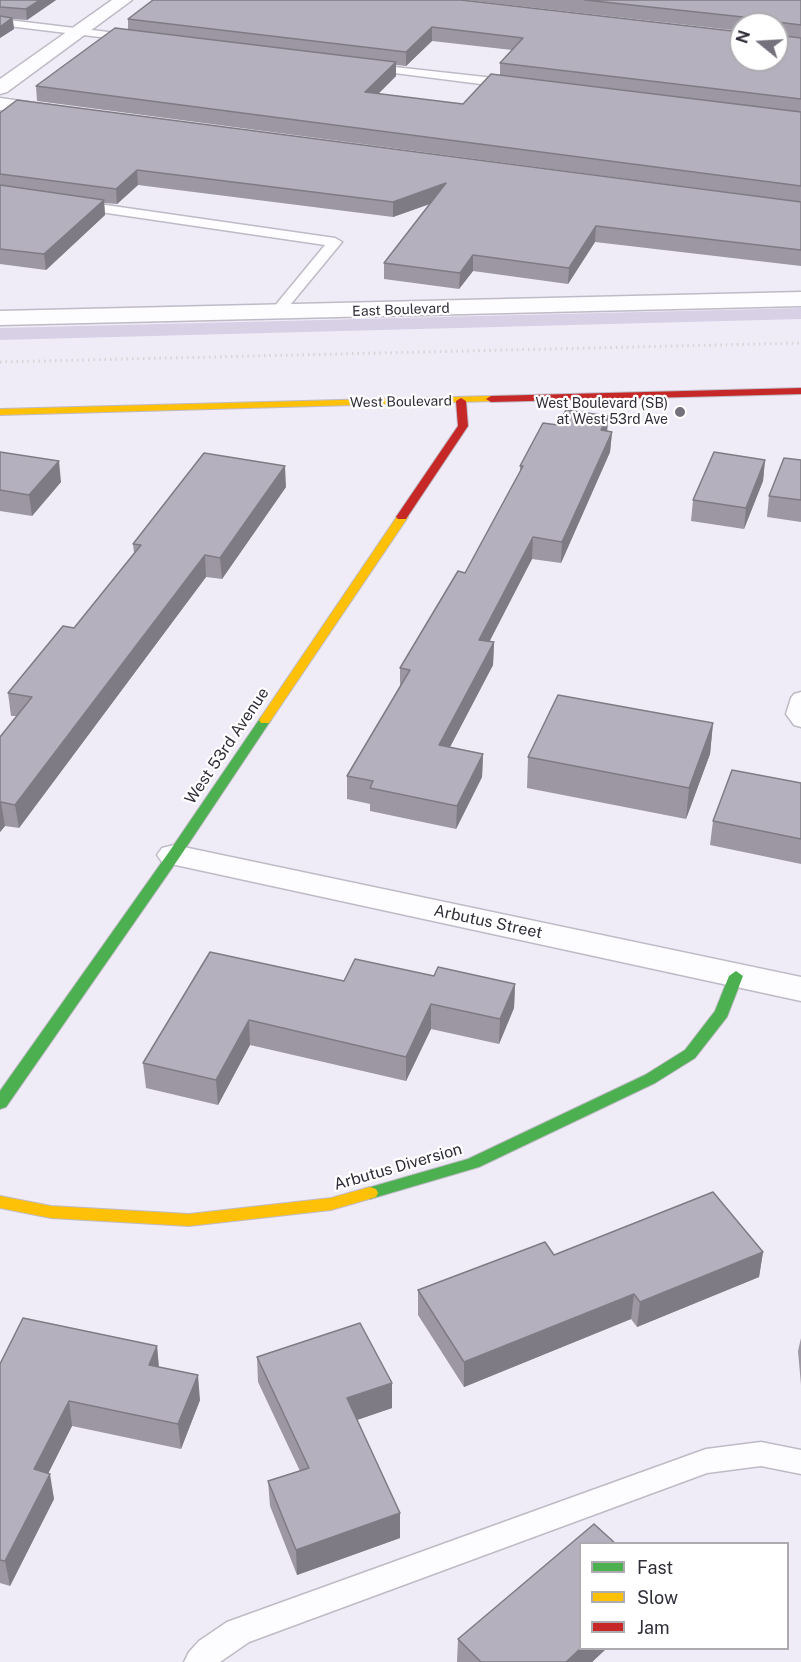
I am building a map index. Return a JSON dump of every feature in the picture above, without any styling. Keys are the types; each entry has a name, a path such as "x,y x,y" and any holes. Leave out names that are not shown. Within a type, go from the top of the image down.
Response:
{"street":[{"path":"0,88 123,0"},
{"path":"0,104 72,114"},
{"name":"East Boulevard","path":"0,318 801,299"},
{"name":"West Boulevard","path":"0,412 801,391"},
{"name":"West 53rd Avenue","path":"0,1104 174,855 463,426 461,401"},
{"name":"Arbutus Street","path":"174,855 801,989"},
{"name":"Arbutus Diversion","path":"0,1202 51,1212 189,1220 331,1204 474,1163 650,1079 690,1054 722,1013 736,976"}],"lane":[{"path":"0,22 140,39"},
{"path":"352,65 529,87"},
{"path":"69,204 335,242 276,313"},
{"path":"801,698 796,714 801,721"},
{"path":"200,1662 210,1651 238,1632 706,1461 761,1454 801,1462"}],"path":[{"path":"0,363 801,343"}],"shaded area":[{"path":"801,308 801,319 0,340 0,328"}],"building":[{"path":"0,0 40,0 26,9 0,7"},
{"path":"153,0 461,0 729,31 729,72 789,72 789,36 801,38 801,99 500,63 523,38 432,27 406,52 128,19"},
{"path":"585,0 801,0 801,25 789,24 789,12 729,12 729,15"},
{"path":"0,16 12,18 0,27"},
{"path":"115,28 396,62 365,92 463,104 491,74 801,112 801,186 36,86"},
{"path":"17,100 801,202 801,250 596,226 569,268 473,255 460,273 384,263 446,183 393,202 137,170 116,189 0,174 0,113"},
{"path":"0,185 104,200 44,254 0,249"},
{"path":"566,410 608,416 601,430 612,432 562,542 533,537 479,640 494,642 439,745 483,754 457,806 370,788 373,781 347,776 410,670 400,668 458,571 465,573 523,466 520,466 543,423 558,425"},
{"path":"0,452 59,461 29,495 0,490"},
{"path":"714,452 765,460 746,508 693,500"},
{"path":"204,453 285,466 220,558 205,555 15,805 1,802 0,804 0,737 32,697 8,693 63,626 74,628 141,545 133,544"},
{"path":"784,458 801,460 801,500 769,496"},
{"path":"558,695 713,723 689,788 528,757"},
{"path":"732,770 801,783 801,839 713,821"},
{"path":"210,952 344,981 355,959 434,976 438,967 515,984 500,1019 431,1004 406,1057 249,1020 216,1080 143,1063"},
{"path":"713,1192 763,1252 640,1302 634,1294 464,1362 418,1290 545,1242 554,1255"},
{"path":"23,1318 157,1346 149,1365 198,1375 178,1424 69,1401 34,1469 50,1474 5,1561 0,1560 0,1364"},
{"path":"360,1323 392,1383 347,1398 400,1513 296,1550 268,1481 309,1468 257,1357"},
{"path":"594,1524 614,1542 579,1542 579,1650 566,1662 481,1662 458,1639"}],"traffic: fast":[{"path":"0,1103 174,855 265,720"},
{"path":"370,1193 473,1163 650,1079 690,1054 722,1013 736,976"}],"traffic: slow":[{"path":"0,412 491,399"},
{"path":"265,720 402,517"},
{"path":"0,1202 51,1212 189,1220 331,1204 370,1193"}],"traffic: jam":[{"path":"491,399 801,391"},
{"path":"402,517 463,426 461,401"}],"place":[{"name":"West Boulevard (SB) at West 53rd Ave","path":"680,412"}]}
